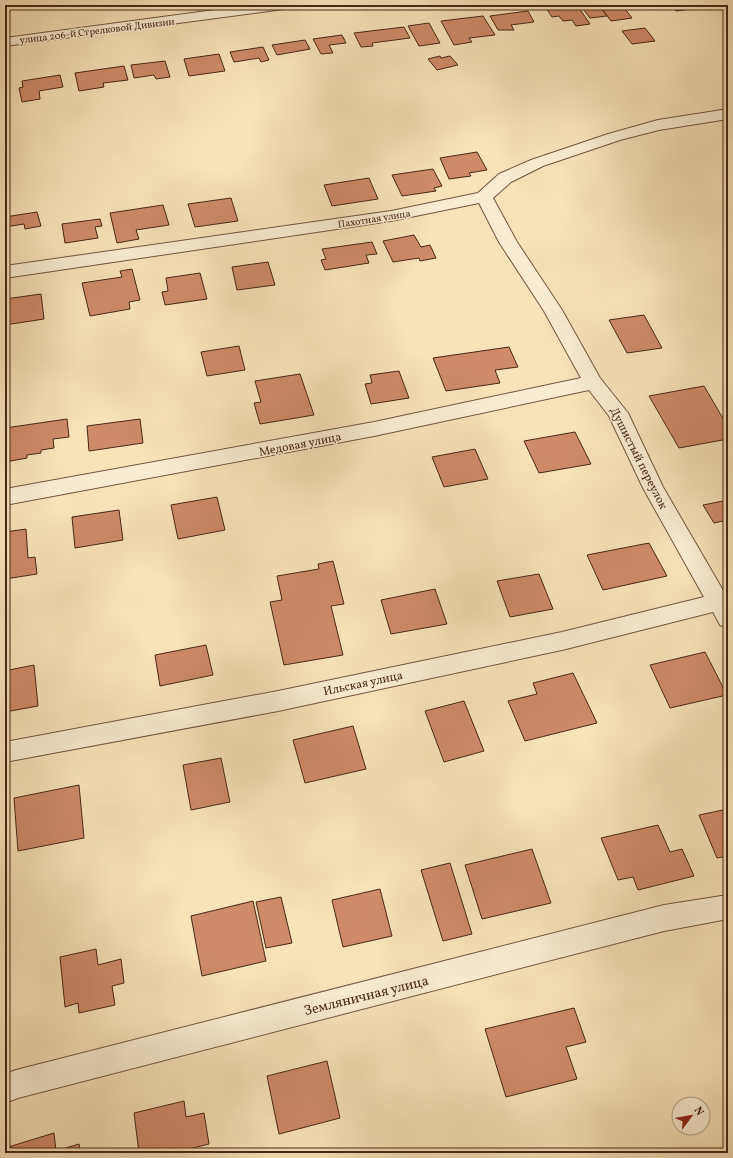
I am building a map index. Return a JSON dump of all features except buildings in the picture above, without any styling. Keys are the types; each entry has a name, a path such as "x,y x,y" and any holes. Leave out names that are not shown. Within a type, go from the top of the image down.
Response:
{"street":[{"name":"улица 206-й Стрелковой Дивизии","path":"5,42 284,5"},
{"path":"484,198 505,178 537,163 614,137 658,125 728,114"},
{"name":"Пахотная улица","path":"5,272 391,216 484,198"},
{"name":"Душистый переулок","path":"484,198 508,242 553,310 593,382 618,413 653,488 723,611"},
{"name":"Медовая улица","path":"5,497 464,412 593,382"},
{"name":"Ильская улица","path":"5,752 301,696 562,641 723,611"},
{"name":"Земляничная улица","path":"5,1090 16,1084 664,918 728,907"}]}
